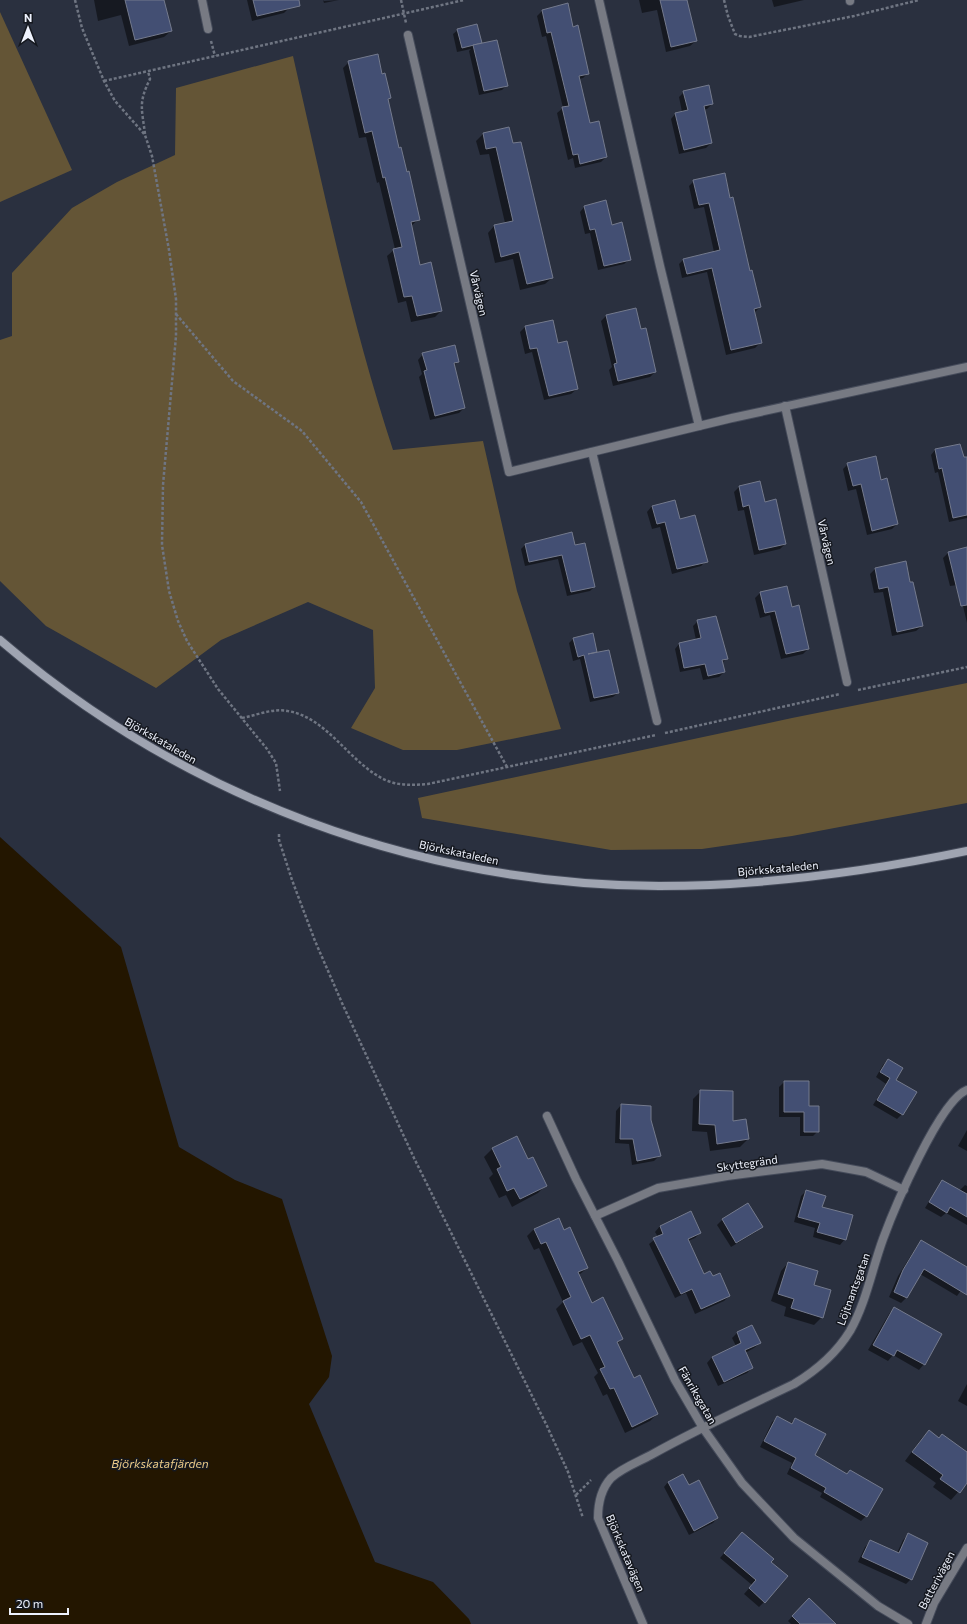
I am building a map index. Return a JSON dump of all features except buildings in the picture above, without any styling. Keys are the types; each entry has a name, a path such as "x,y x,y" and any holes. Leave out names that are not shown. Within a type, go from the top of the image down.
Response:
{"main road":[{"name":"Björkskataleden","path":"0,640 43,677 131,737 225,787 313,824 372,844 458,864 513,874 575,882 661,886 789,879 857,871 967,851"}],"street":[{"path":"202,0 208,29"},
{"path":"599,0 660,266 699,426"},
{"name":"Vårvägen","path":"408,35 509,472 785,406 967,367"},
{"name":"Vårvägen","path":"785,406 847,682"},
{"path":"592,452 657,721"},
{"name":"Löjtnantsgatan","path":"703,1428 794,1384 825,1363 839,1348 856,1319 883,1239 904,1190 936,1126 958,1095 967,1090"},
{"name":"Fänriksgatan","path":"547,1116 576,1179 622,1268 675,1380 703,1428 742,1483 794,1538 878,1606 908,1624"},
{"name":"Skyttegränd","path":"595,1216 658,1188 727,1176 822,1164 866,1172 904,1190"},
{"name":"Björkskatavägen","path":"643,1624 598,1518 600,1497 605,1486 617,1473 703,1428"},
{"name":"Batterivägen","path":"926,1624 934,1603 967,1548"}],"path":[{"path":"75,0 82,28 114,101 145,135"},
{"path":"401,0 408,35"},
{"path":"104,81 464,0"},
{"path":"724,0 735,34 749,37 854,16 919,0"},
{"path":"148,71 150,79 144,92 141,104 145,135 152,156 169,250 176,300 172,382 163,485 162,545 165,573 174,609 187,641 218,689 267,749 276,763 280,791"},
{"path":"176,314 232,381 302,431 361,502 507,767"},
{"path":"856,690 967,667"},
{"path":"242,718 274,710 288,711 303,716 336,740 369,770 388,781 408,785 428,784 841,693"},
{"path":"279,834 279,840 292,880 342,1003 414,1158 547,1426 568,1472 585,1523"}],"shaded area":[{"path":"0,12 72,170 0,202"},
{"path":"293,56 351,304 393,450 483,441 517,591 561,729 457,750 403,750 351,728 375,688 373,630 308,602 221,640 156,688 46,626 0,581 0,340 12,336 12,273 72,208 117,182 175,155 176,88"},
{"path":"967,683 967,803 792,836 702,849 611,850 422,818 418,798 792,718"}],"water":[{"name":"Björkskatafjärden","path":"0,837 121,947 179,1147 235,1180 282,1199 332,1356 329,1377 309,1404 375,1562 433,1582 469,1619 471,1624 0,1624"}]}
